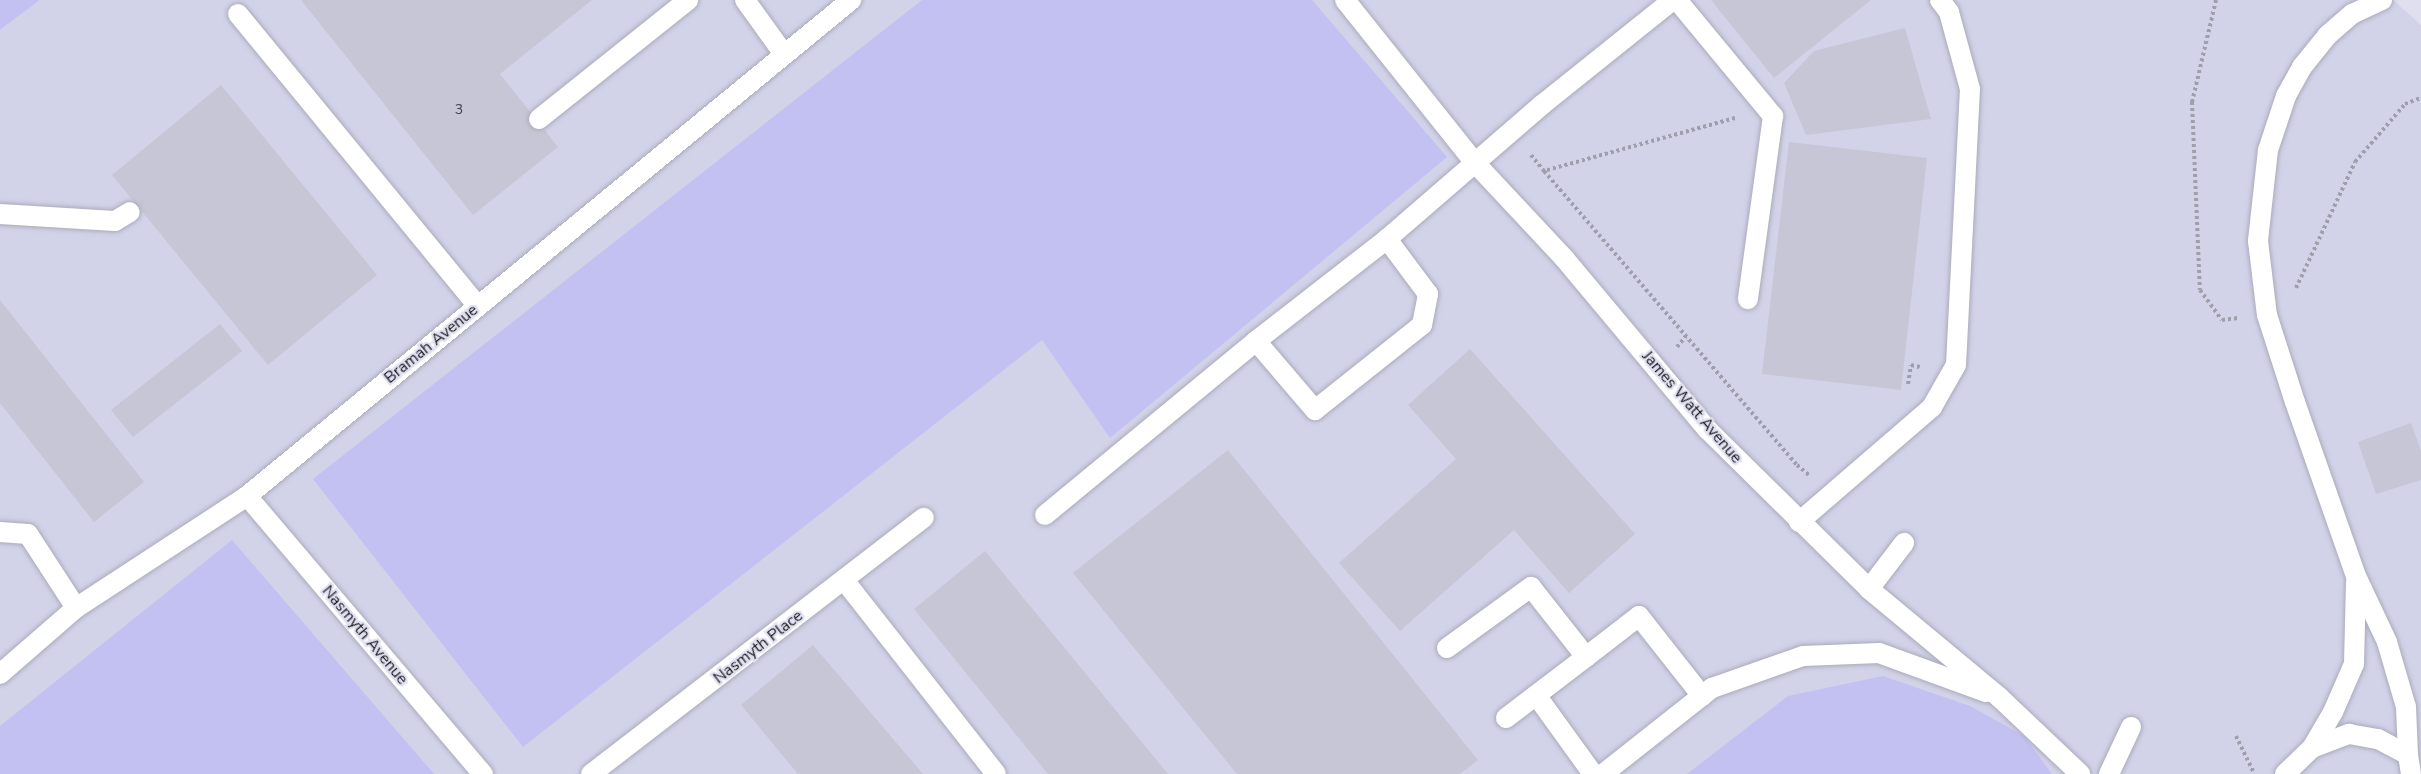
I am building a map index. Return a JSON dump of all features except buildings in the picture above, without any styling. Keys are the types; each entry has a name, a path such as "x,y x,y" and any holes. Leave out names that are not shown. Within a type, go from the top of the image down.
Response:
{"lane":[{"path":"539,119 688,0"},
{"path":"745,0 784,54"},
{"name":"Bramah Avenue","path":"0,674 76,609 247,496 851,0"},
{"name":"James Watt Avenue","path":"1345,0 1476,164 1564,258 1708,430 1869,589 1999,698 2080,774"},
{"path":"1045,515 1256,341 1387,239 1543,104 1675,0 1773,116 1748,299"},
{"path":"1799,522 1932,407 1956,365 1971,89 1949,12 1940,0"},
{"path":"2382,0 2354,7 2302,67 2275,123 2268,150 2258,241 2267,315 2356,576 2387,642 2406,707 2410,765"},
{"path":"238,14 478,306"},
{"path":"0,214 115,221 130,212"},
{"path":"1256,341 1315,410 1422,325 1428,294 1387,239"},
{"name":"Nasmyth Avenue","path":"247,496 483,774"},
{"name":"Nasmyth Place","path":"591,774 924,518"},
{"path":"0,532 28,534 76,609"},
{"path":"1869,589 1904,543"},
{"path":"2285,774 2312,748 2333,712 2354,664 2356,576"},
{"path":"844,580 996,774"},
{"path":"1447,648 1531,587 1586,657"},
{"path":"1506,718 1639,616 1702,696"},
{"path":"1603,774 1712,688 1803,656 1879,653 1999,698"},
{"path":"1536,695 1593,774"},
{"path":"2109,774 2131,727"},
{"path":"2312,748 2349,734 2378,740 2410,765"}],"path":[{"path":"2216,0 2192,102 2200,290 2222,320 2267,315 2289,303 2355,162 2405,104 2421,98"},
{"path":"2236,736 2254,774"}],"shaded area":[{"path":"0,0 40,0 0,30"},
{"path":"40,0 2393,0 2421,25 2421,774 0,774 0,30"},
{"path":"922,0 1312,0 1447,157 1110,438 1042,340 523,747 313,479"},
{"path":"232,540 434,774 0,774 0,726"},
{"path":"1883,676 1970,706 2024,736 2052,774 1687,774 1788,696"}]}
